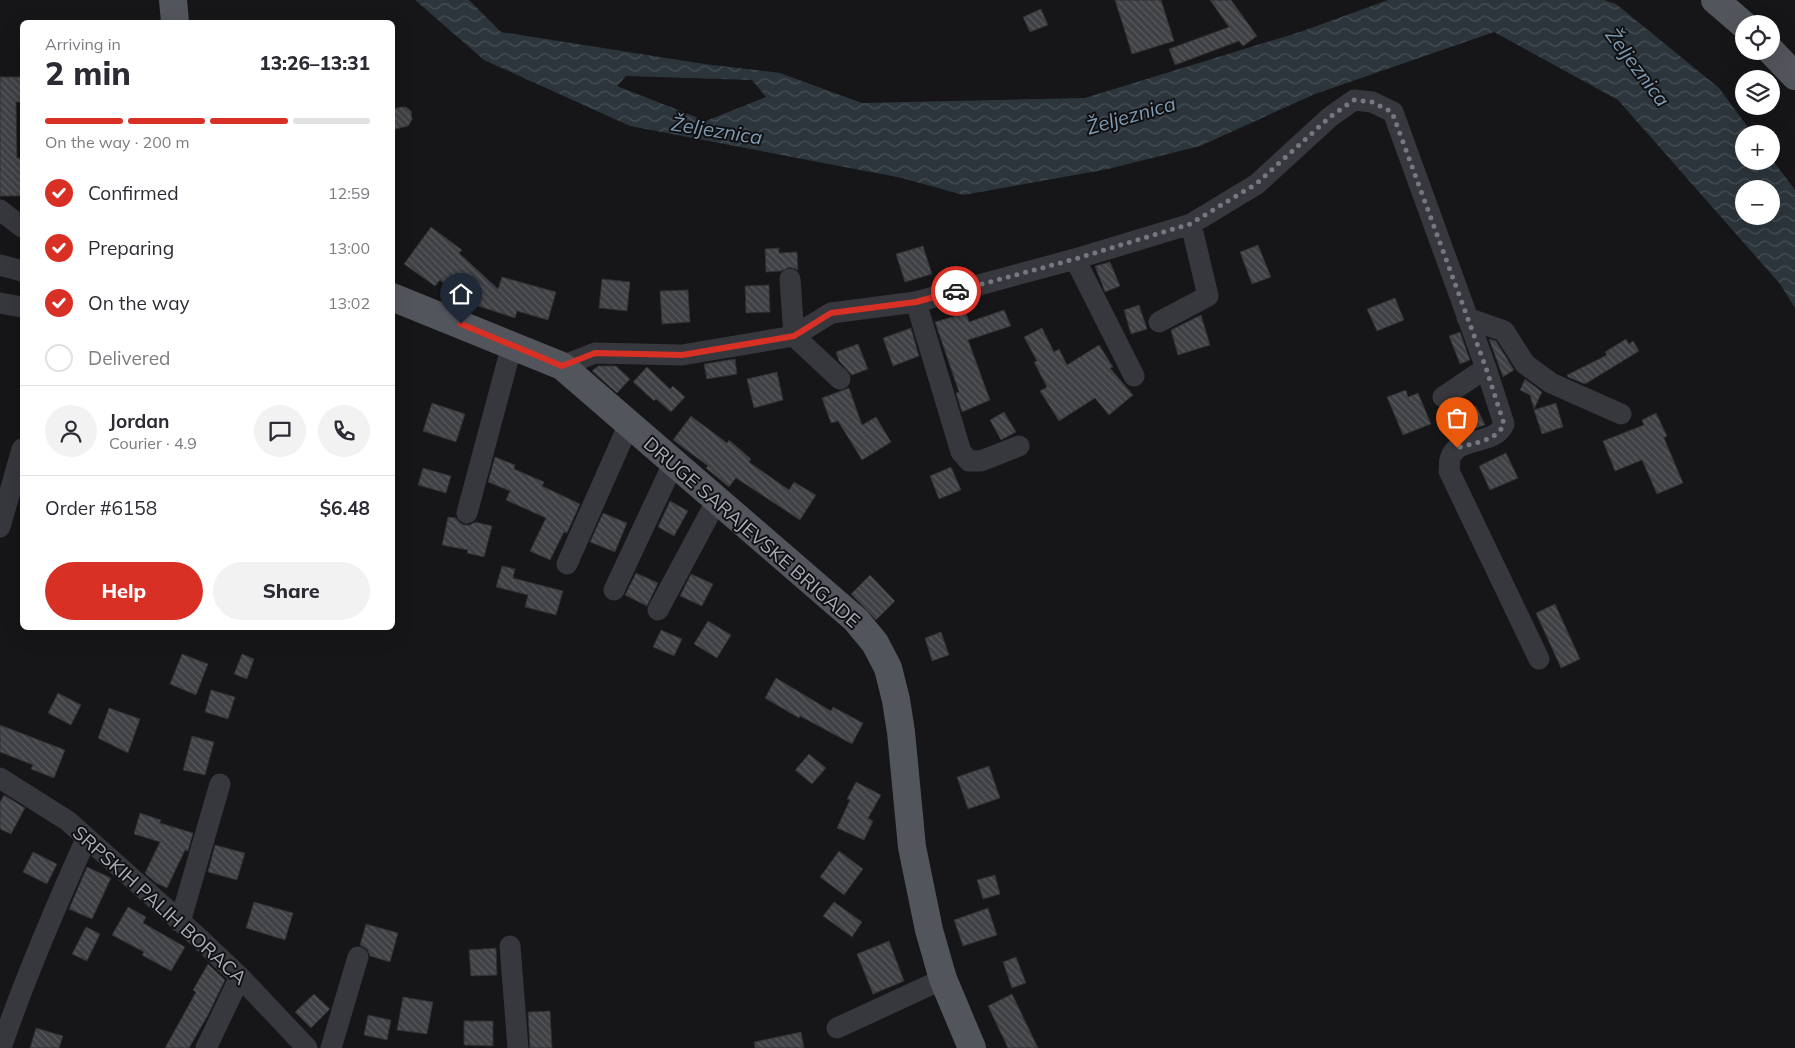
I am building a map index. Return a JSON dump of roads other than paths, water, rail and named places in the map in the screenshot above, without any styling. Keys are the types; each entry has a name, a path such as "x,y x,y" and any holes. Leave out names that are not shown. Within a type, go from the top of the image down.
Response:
{"main road":[{"path":"173,0 176,20"},
{"path":"1715,0 1735,17"},
{"path":"1780,60 1795,76"},
{"name":"DRUGE SARAJEVSKE BRIGADE","path":"395,298 562,366 856,620 875,643 888,668 896,700 912,847 929,930 943,979 972,1048"}],"street":[{"path":"562,366 595,353 682,355 794,336 831,313 916,302 1075,259 1190,224 1256,184 1330,117 1354,100 1372,102 1392,112 1486,368 1504,424 1501,431 1495,436 1457,448 1450,458 1449,471 1540,659"},
{"path":"0,210 20,225"},
{"path":"1160,322 1208,296 1190,224"},
{"path":"1075,259 1134,376"},
{"path":"0,265 20,270"},
{"path":"790,279 794,336 840,379"},
{"path":"916,302 961,452 969,461 982,461 1019,446"},
{"path":"0,303 20,307"},
{"path":"1467,318 1504,331 1525,364 1552,383 1621,414"},
{"path":"466,513 512,345"},
{"path":"1443,397 1486,368"},
{"path":"567,564 629,424"},
{"path":"614,590 674,462"},
{"path":"0,527 20,464"},
{"path":"658,610 717,500"},
{"name":"SRPSKIH PALIH BORACA","path":"0,778 68,821 240,977 307,1048"},
{"path":"180,922 220,784"},
{"path":"1,1048 14,1008 52,914 86,839"},
{"path":"510,946 518,1048"},
{"path":"331,1048 358,957"},
{"path":"206,1048 240,977"},
{"path":"837,1028 943,979"}],"water":[{"name":"Željeznica","path":"415,0 469,0 501,32 704,64 780,73 862,103 1085,98 1300,32 1388,0 1604,0 1616,4 1719,88 1735,110 1735,115 1739,115 1746,125 1735,125 1735,170 1780,170 1795,190 1795,308 1780,284 1618,100 1494,32 1315,94 1200,146 1108,169 963,195 902,178 630,126 484,60","holes":["626,76 752,80 766,97 706,121 617,86"]}]}
